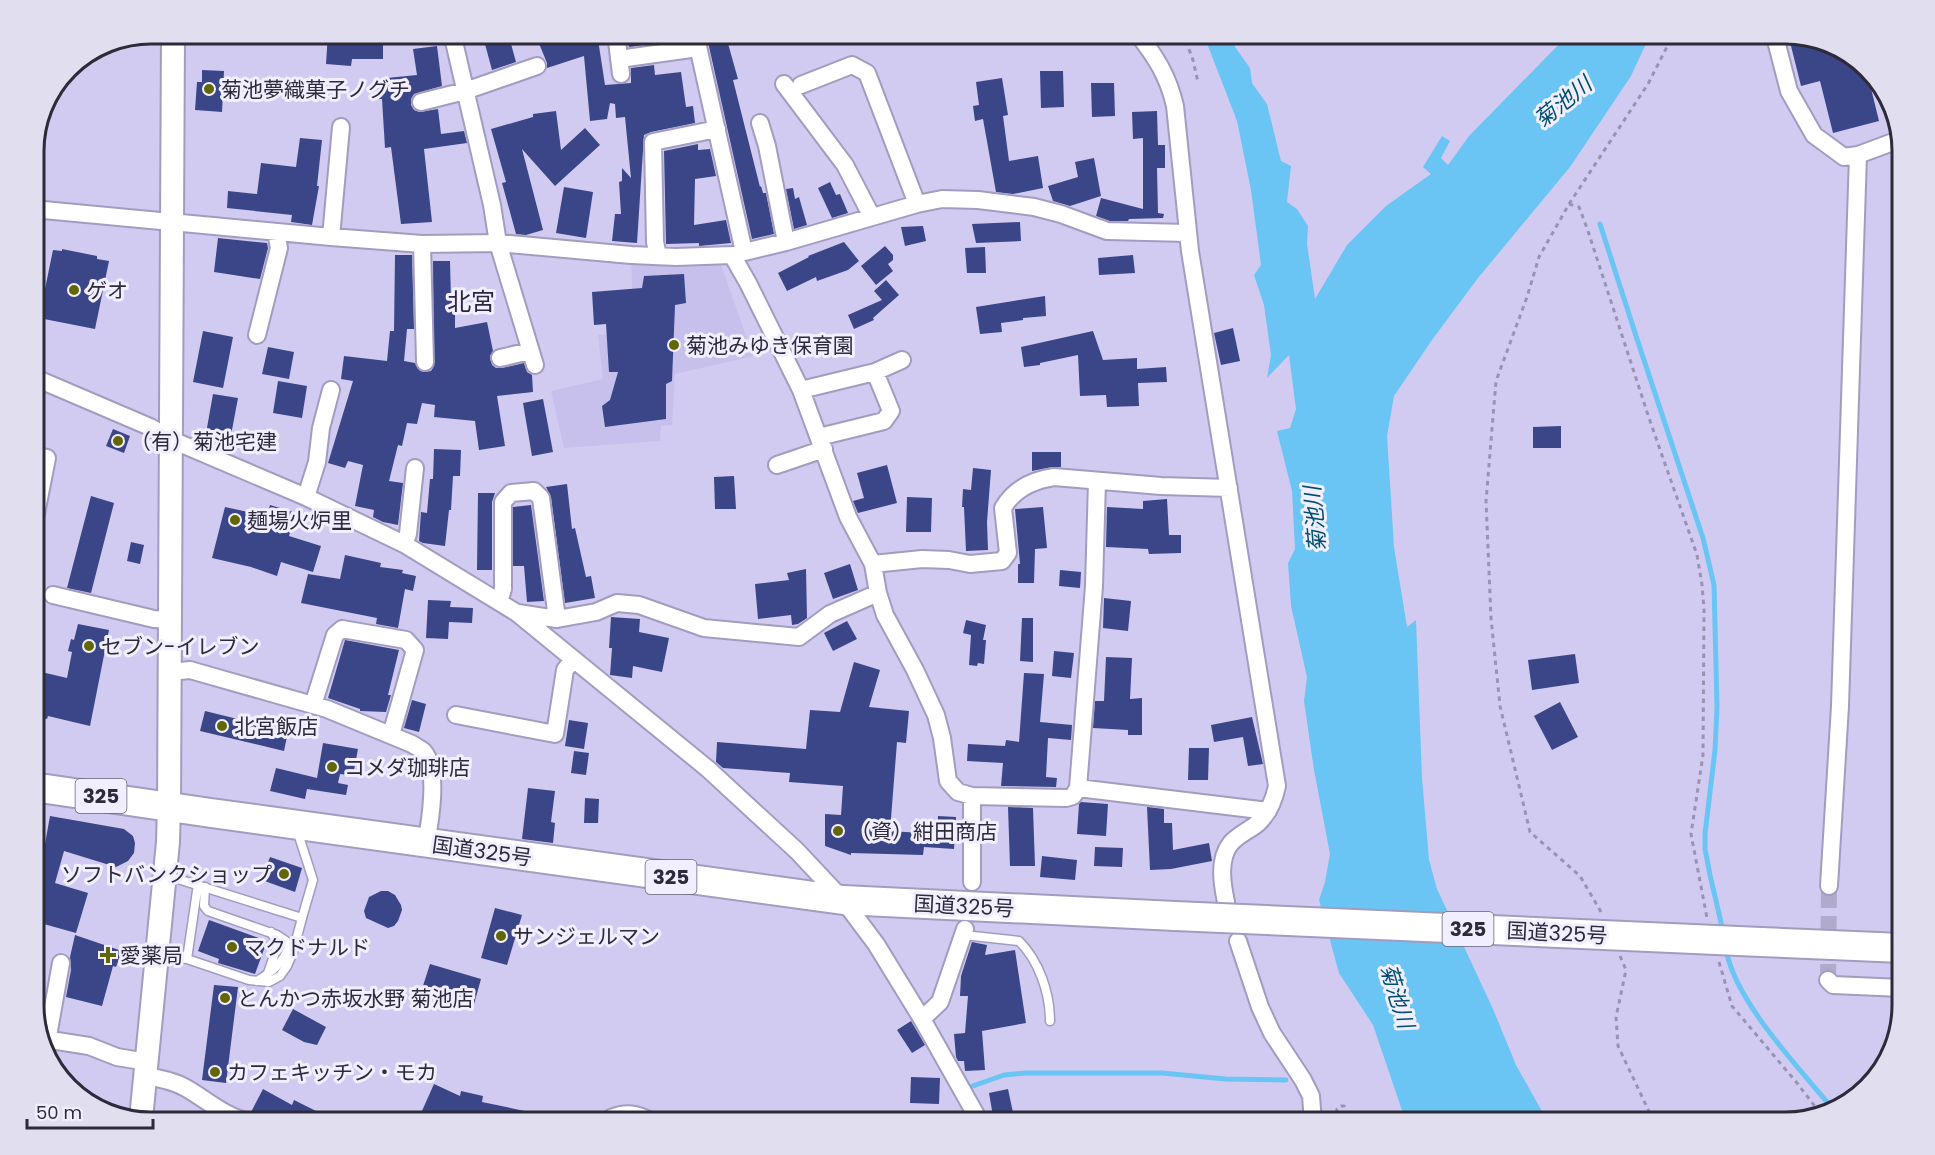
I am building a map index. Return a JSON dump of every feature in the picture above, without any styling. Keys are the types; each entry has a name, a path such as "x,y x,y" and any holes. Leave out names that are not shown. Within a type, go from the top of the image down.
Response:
{"highway":[{"name":"国道325号","path":"44,789 843,900 1892,948"}],"street":[{"path":"142,1111 170,806 171,221 174,44"},
{"path":"454,44 492,205 498,243 532,358 500,358"},
{"path":"617,44 620,66 685,44"},
{"path":"698,44 717,129 738,254 748,283 801,390 848,517 873,564 885,615 936,714 948,781 958,792 972,796 1066,798 1072,796 1078,788 1094,586 1097,481"},
{"path":"1145,44 1162,68 1175,106 1181,147 1187,233 1277,786 1275,798 1268,811 1258,823 1230,844 1224,862 1222,879 1226,902"},
{"path":"1777,44 1789,91 1814,135 1844,157 1858,155 1891,142"},
{"path":"872,217 845,165 793,85 852,65 867,73 917,204"},
{"path":"421,102 465,91 537,66"},
{"path":"760,123 767,146 786,242"},
{"path":"331,237 341,128"},
{"path":"658,256 655,242 653,142 717,129"},
{"path":"1829,886 1840,706 1858,155"},
{"path":"44,210 422,244 498,243 658,256 707,257 738,254 942,199 978,200 1034,207 1107,231 1187,233"},
{"path":"257,335 279,248 276,232"},
{"path":"422,244 425,362"},
{"path":"801,390 875,372 902,360"},
{"path":"777,465 821,443 884,421 891,411 875,372"},
{"path":"44,382 150,427 172,440 306,497 404,544 518,613 708,768 797,851 843,900 876,944 922,1018 974,1112"},
{"path":"306,497 317,462 321,428 331,390"},
{"path":"44,458 47,458 44,473"},
{"path":"404,544 408,534 415,468"},
{"path":"873,564 922,559 949,560 970,564 1002,561 1008,552 1003,508 1014,494 1044,479 1054,477 1161,486 1229,488"},
{"path":"499,602 503,589 503,502 511,493 534,491 541,498 557,619"},
{"path":"518,613 557,619 596,612 617,603 639,605 704,628 799,637 830,614 878,593"},
{"path":"53,595 154,619 171,620"},
{"path":"314,705 335,635 342,629 406,640 415,650 391,735"},
{"path":"456,716 555,734 565,670 573,659"},
{"path":"170,672 190,670 327,709 412,744 424,752 430,763 433,810 426,843"},
{"path":"1078,788 1268,811"},
{"path":"972,796 972,882"},
{"path":"922,1018 940,1002 964,932"},
{"path":"1238,941 1260,1007 1272,1033 1311,1096 1312,1112"},
{"path":"46,1027 61,963"},
{"path":"1828,980 1833,985 1892,988"},
{"path":"49,1037 57,1041 89,1046 146,1069 184,1087 224,1112"}],"lane":[{"path":"157,954 187,959 256,981 269,982 280,976 287,966 313,880 295,825"},
{"path":"165,874 302,918"},
{"path":"201,886 204,906 208,911 271,932 286,941 289,947 283,961 256,981"},
{"path":"187,959 201,886"},
{"path":"964,932 1020,941 1028,950 1042,981 1050,1004 1050,1021"}],"path":[{"path":"1186,44 1192,56 1198,82"},
{"path":"1604,917 1580,876 1530,832 1500,706 1491,606 1486,501 1496,381 1539,257 1569,204 1648,84 1668,44"},
{"path":"1569,204 1579,207 1587,228 1649,418 1697,555 1704,609 1703,743 1691,834 1708,918"},
{"path":"1619,954 1626,970 1616,1017 1618,1046 1649,1112"},
{"path":"1718,959 1732,1006 1815,1107"},
{"path":"1337,1112 1337,1109 1344,1106 1348,1112"}],"shaded area":[{"name":"菊池みゆき保育園","path":"631,255 718,256 753,356 675,374 672,425 661,426 660,441 564,448 551,391 603,379 598,335 634,333"}],"water":[{"name":"菊池川","path":"1207,44 1234,44 1250,68 1252,83 1267,104 1281,161 1291,166 1287,202 1297,209 1308,226 1307,244 1315,299 1347,245 1386,206 1431,174 1423,167 1442,136 1450,141 1441,158 1448,165 1469,136 1559,44 1646,44 1631,76 1570,167 1478,278 1394,396 1387,436 1394,547 1407,627 1416,620 1422,778 1429,860 1437,889 1493,1009 1516,1065 1542,1112 1403,1112 1373,1025 1339,973 1319,900 1330,854 1304,701 1307,677 1291,606 1288,563 1295,549 1292,491 1277,431 1290,428 1296,409 1289,355 1267,378 1271,355 1264,305 1254,275 1261,265 1251,190 1237,121"}],"building":[{"path":"327,44 383,44 383,59 352,59 351,66 326,64"},
{"path":"485,44 511,44 516,62 492,70"},
{"path":"539,44 599,44 605,85 631,83 631,68 654,65 655,75 681,72 686,107 693,106 695,123 644,135 637,243 612,241 615,214 621,214 619,182 622,181 622,168 631,178 625,117 616,118 615,104 610,103 607,119 590,121 584,56 547,68"},
{"path":"629,44 651,44 629,47"},
{"path":"708,44 728,44 738,79 733,80 760,187 763,193 766,193 774,234 752,239"},
{"path":"1790,44 1799,44 1826,52 1850,66 1871,87 1879,121 1833,133 1820,81 1801,86"},
{"path":"437,46 442,86 414,94 411,105 419,112 438,109 441,134 464,131 467,143 424,149 432,222 401,224 391,147 385,148 382,99 379,99 377,79 417,75 413,49"},
{"name":"菊池夢織菓子ノグチ","path":"202,70 224,71 222,112 195,110 197,82 202,82"},
{"path":"1040,71 1063,71 1064,107 1041,108"},
{"path":"1002,78 1008,115 1003,116 1009,161 1038,156 1043,188 1013,194 996,192 983,119 975,121 973,106 979,105 976,82"},
{"path":"1091,83 1114,83 1115,116 1092,117"},
{"path":"556,111 561,150 585,128 600,145 555,186 522,149 543,230 526,235 516,234 502,183 506,182 491,129 533,117 533,114"},
{"path":"1157,111 1158,145 1165,145 1165,168 1157,168 1158,213 1164,214 1163,218 1110,221 1096,216 1101,198 1143,209 1143,138 1133,139 1132,112"},
{"path":"300,138 322,140 317,186 319,186 312,225 291,222 292,215 227,208 228,191 257,194 261,163 296,167"},
{"path":"698,144 698,150 710,149 716,176 695,179 694,225 726,220 731,243 699,246 699,243 666,244 664,151"},
{"path":"1094,158 1101,196 1070,206 1053,201 1048,186 1078,177 1075,162"},
{"path":"830,182 836,195 840,194 848,213 832,218 818,188"},
{"path":"564,187 593,192 586,238 556,233"},
{"path":"793,188 795,199 799,197 807,225 794,229 786,189"},
{"path":"1020,222 1021,241 976,243 972,224"},
{"path":"923,226 926,241 905,246 901,227"},
{"path":"218,238 267,243 268,248 260,279 214,272"},
{"path":"844,242 859,261 848,270 817,281 816,277 787,291 778,273 808,256"},
{"path":"885,246 893,255 893,260 888,264 893,271 876,285 861,266"},
{"path":"985,247 986,273 967,273 965,248"},
{"name":"ゲオ","path":"62,249 97,256 97,259 109,261 95,329 44,319 44,294 53,250 62,251"},
{"path":"395,255 412,255 414,329 407,329 404,361 415,363 420,371 425,372 431,371 434,366 433,261 450,261 451,301 455,301 455,328 487,322 493,351 490,356 492,365 502,368 524,363 527,372 532,375 533,392 497,396 505,446 479,450 475,421 434,417 435,405 422,403 417,424 407,423 402,446 398,445 389,481 403,483 398,525 373,517 374,510 355,506 363,465 348,461 345,468 328,463 353,381 341,379 344,356 387,361 390,331 394,331"},
{"path":"1133,255 1135,273 1099,275 1098,258"},
{"path":"684,274 686,303 675,305 672,381 666,384 666,419 605,427 602,406 610,400 618,372 609,372 606,324 594,325 592,292 642,288 644,276"},
{"path":"886,280 899,295 873,318 874,320 854,329 848,315 882,300 874,291"},
{"path":"1045,296 1046,316 1001,323 1002,332 980,334 976,307"},
{"path":"1233,328 1240,361 1221,365 1214,333"},
{"path":"203,331 233,337 223,388 193,382"},
{"path":"1093,331 1103,360 1137,358 1137,369 1166,367 1167,382 1138,383 1139,406 1107,407 1106,395 1080,396 1078,355 1024,367 1021,347"},
{"path":"268,347 294,352 289,379 262,374"},
{"path":"278,381 307,386 302,418 273,413"},
{"path":"213,394 238,398 229,446 205,439"},
{"path":"543,399 553,452 532,456 523,403"},
{"path":"1561,426 1561,448 1533,448 1533,427"},
{"name":"（有）菊池宅建","path":"113,429 130,436 124,453 106,446"},
{"path":"434,449 461,450 460,476 453,476 451,510 449,510 445,546 419,541 421,512 427,513 430,479 433,479"},
{"path":"1032,452 1061,452 1061,467 1032,471"},
{"path":"887,465 897,503 858,513 853,501 864,498 857,473"},
{"path":"973,468 991,470 987,522 988,550 966,551 964,507 962,507 963,489 971,490"},
{"path":"734,476 736,509 715,509 714,477"},
{"path":"567,484 572,529 575,528 586,577 591,576 595,598 565,603 551,497 546,487"},
{"path":"478,493 495,493 492,502 492,570 477,570"},
{"path":"91,496 114,503 91,593 67,588"},
{"path":"907,497 932,498 931,532 906,532"},
{"path":"1167,499 1169,535 1181,535 1181,553 1149,554 1148,549 1106,547 1107,507 1143,509 1143,501"},
{"path":"270,505 296,513 289,536 321,546 313,572 281,562 277,576 212,558 225,507 267,516"},
{"path":"531,505 544,601 527,602 524,566 513,566 513,507"},
{"path":"1043,507 1047,548 1035,549 1034,583 1018,583 1018,564 1020,564 1015,509"},
{"path":"131,542 144,545 140,564 127,561"},
{"path":"345,555 381,563 380,567 403,570 402,573 416,576 413,591 405,589 398,628 376,624 377,618 301,603 308,574 340,579"},
{"path":"850,564 858,590 833,599 824,573"},
{"path":"806,569 807,618 792,625 791,615 758,619 755,584 789,580 787,573"},
{"path":"1060,570 1081,572 1080,588 1059,586"},
{"path":"1104,598 1131,601 1128,631 1103,628"},
{"path":"428,600 451,601 450,607 473,608 472,623 449,622 448,639 426,638"},
{"path":"611,617 640,619 639,632 669,638 662,672 633,666 632,678 610,675"},
{"path":"1022,618 1033,618 1033,662 1020,661"},
{"path":"966,620 986,625 983,640 986,640 984,664 969,665 971,635 963,633"},
{"path":"847,621 857,639 833,651 824,633"},
{"path":"78,624 109,630 90,726 48,716 47,719 44,718 44,673 67,678 72,652 68,651 71,639 74,640"},
{"path":"345,640 399,650 386,712 360,711 360,709 328,698"},
{"path":"1054,651 1074,653 1071,678 1052,676"},
{"path":"1575,654 1579,683 1532,690 1528,660"},
{"path":"1106,657 1132,658 1130,699 1142,698 1142,735 1128,735 1128,730 1093,728 1095,701 1104,701"},
{"path":"854,662 880,670 869,707 909,711 906,743 897,742 890,831 937,834 938,816 956,817 954,849 924,847 923,855 851,853 851,855 825,846 825,814 841,815 843,786 789,782 790,773 723,768 716,762 717,742 806,749 810,710 840,712"},
{"path":"1024,673 1044,674 1040,722 1072,725 1071,740 1048,738 1046,777 1057,778 1056,787 1001,786 1003,763 967,761 968,744 1005,746 1006,740 1019,742"},
{"path":"412,700 426,704 419,732 404,728"},
{"path":"1560,702 1578,737 1552,750 1534,716"},
{"path":"205,711 258,724 259,721 289,727 284,751 200,731"},
{"path":"1252,717 1263,764 1248,766 1243,737 1214,742 1211,725"},
{"path":"569,720 588,723 584,749 565,746"},
{"path":"323,743 358,749 354,770 349,769 348,775 340,774 338,783 348,785 346,795 307,789 305,799 270,791 276,768 317,778"},
{"path":"1189,748 1209,748 1208,780 1188,780"},
{"path":"574,751 589,753 586,775 571,773"},
{"path":"528,788 555,791 551,822 555,823 553,843 522,839"},
{"path":"585,798 599,799 598,823 584,823"},
{"path":"1081,802 1108,804 1106,836 1077,834"},
{"path":"1008,807 1033,808 1035,866 1010,866"},
{"path":"1147,807 1164,809 1164,823 1172,823 1173,850 1209,843 1212,861 1171,869 1150,870"},
{"path":"50,816 124,829 133,836 135,843 134,853 128,861 116,867 64,851 55,883 88,893 76,933 44,924 44,849"},
{"path":"1095,847 1123,848 1122,867 1094,866"},
{"path":"1042,856 1077,860 1075,880 1040,877"},
{"path":"270,857 302,868 295,892 262,880"},
{"path":"381,891 388,891 395,895 402,910 398,921 394,926 388,928 366,918 364,911 369,897"},
{"path":"495,908 522,915 507,965 481,958"},
{"path":"209,920 267,941 255,974 218,963 219,959 198,951"},
{"path":"75,935 122,951 116,967 113,966 102,1006 66,997"},
{"path":"972,942 987,945 985,955 1015,950 1026,1023 982,1031 985,1070 965,1071 964,1061 958,1061 956,1057 954,1034 965,1033 968,996 960,996 961,976"},
{"path":"430,964 481,979 474,1004 422,989"},
{"path":"214,985 238,987 226,1083 202,1080"},
{"path":"293,1009 326,1027 317,1045 304,1042 282,1030"},
{"path":"911,1021 925,1045 912,1053 897,1030"},
{"path":"911,1077 940,1078 939,1104 910,1103"},
{"path":"434,1084 460,1096 461,1091 483,1096 482,1102 530,1112 421,1112"},
{"path":"263,1089 292,1105 294,1100 318,1112 251,1112"},
{"path":"1008,1089 1013,1112 992,1112 989,1093"}],"waterway":[{"path":"1600,224 1703,538 1714,585 1717,707 1705,849 1723,931"},
{"path":"1726,949 1741,990 1754,1011 1786,1054 1827,1102"},
{"path":"970,1087 1004,1075 1025,1073 1162,1073 1226,1079 1286,1080"}],"tunnel":[{"path":"1828,980 1829,886"}],"place":[{"name":"菊池夢織菓子ノグチ","path":"209,89"},
{"name":"ゲオ","path":"74,290"},
{"name":"菊池みゆき保育園","path":"674,345"},
{"name":"（有）菊池宅建","path":"118,441"},
{"name":"麺場火炉里","path":"235,520"},
{"name":"セブン-イレブン","path":"89,646"},
{"name":"北宮飯店","path":"222,726"},
{"name":"コメダ珈琲店","path":"332,767"},
{"name":"（資）紺田商店","path":"838,831"},
{"name":"ソフトバンクショップ","path":"284,874"},
{"name":"サンジェルマン","path":"501,936"},
{"name":"マクドナルド","path":"232,947"},
{"name":"愛薬局","path":"108,955"},
{"name":"とんかつ赤坂水野 菊池店","path":"225,998"},
{"name":"カフェキッチン・モカ","path":"215,1072"}],"district":[{"name":"北宮","path":"471,301"}]}
